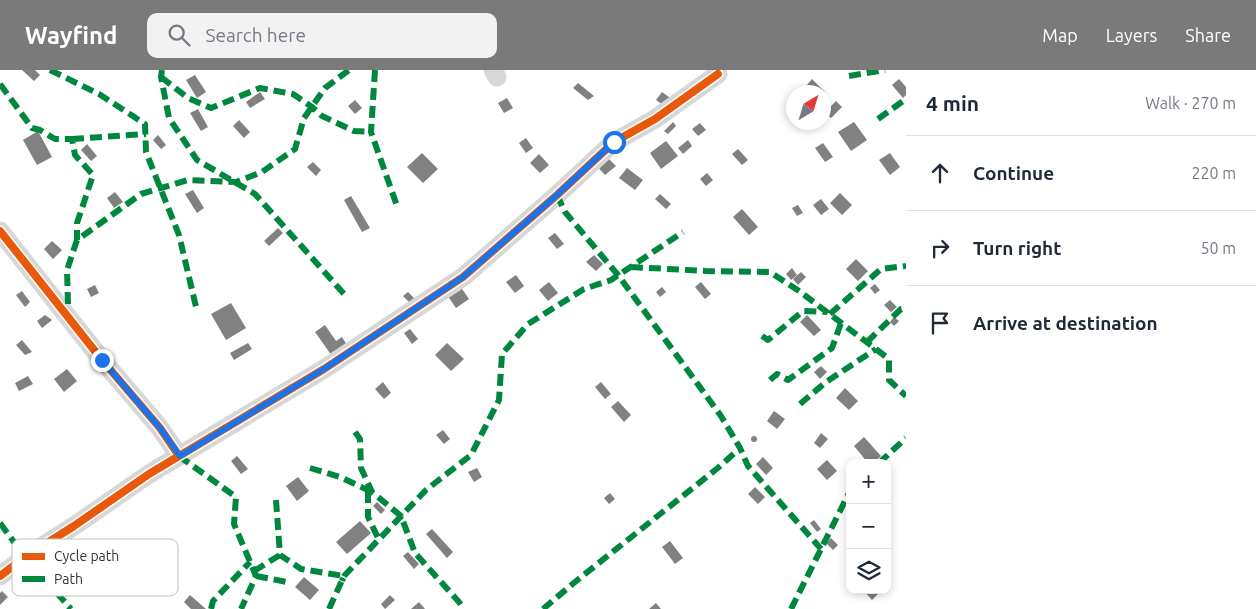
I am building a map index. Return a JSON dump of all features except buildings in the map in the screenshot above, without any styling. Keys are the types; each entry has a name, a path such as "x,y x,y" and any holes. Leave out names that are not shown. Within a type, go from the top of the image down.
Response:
{"street":[{"path":"53,539 149,474 324,369 463,277 557,195 614,142 655,119 715,71"},
{"path":"0,231 102,360 160,428 180,456"},
{"path":"0,576 12,567"}],"marked path":[{"path":"50,70 99,94 145,124 146,152 179,235 197,311"},
{"path":"162,70 161,77 169,118 197,160 255,194 345,295"},
{"path":"68,304 67,270 77,240 141,194 188,180 236,182 262,172 295,149 304,118 325,88 349,70"},
{"path":"375,70 371,132 397,206"},
{"path":"849,76 885,70"},
{"path":"161,77 188,98 211,108 260,88 293,94 322,116 354,131 371,132"},
{"path":"0,84 32,128 40,130 55,139 72,139 75,155 93,175 77,223 77,240"},
{"path":"878,119 906,99"},
{"path":"72,139 146,134"},
{"path":"557,195 565,212 618,275 721,416 740,448 748,466 821,549"},
{"path":"329,609 344,576 426,490 471,455 499,400 502,354 528,324 584,289 611,280 683,232"},
{"path":"830,314 881,269 906,266"},
{"path":"631,267 770,272 799,291 889,359 889,380 906,396"},
{"path":"867,342 901,309 906,308"},
{"path":"762,336 768,340 803,311 827,312"},
{"path":"770,380 777,374 788,380 832,348 841,323"},
{"path":"800,404 826,382 876,349"},
{"path":"355,432 360,439 361,468 372,492 401,516 415,553 464,609"},
{"path":"883,459 906,438"},
{"path":"543,609 740,448"},
{"path":"179,456 236,497 234,524 256,576 241,609"},
{"path":"310,468 340,477 372,492"},
{"path":"368,491 368,517 379,540"},
{"path":"791,609 846,499"},
{"path":"276,500 280,555 301,569 344,576 342,581"},
{"path":"0,523 12,539"},
{"path":"254,571 280,555"},
{"path":"211,609 213,601 250,562"},
{"path":"256,576 287,582"},
{"path":"60,596 71,609"}],"cycle path":[{"path":"53,539 149,474 324,369 463,277 557,195 614,142 655,119 718,74"},
{"path":"0,231 102,360 160,428 179,456"},
{"path":"0,576 12,567"}],"route":[{"path":"102,360 160,428 180,456 324,369 463,277 557,195 614,142"}]}
